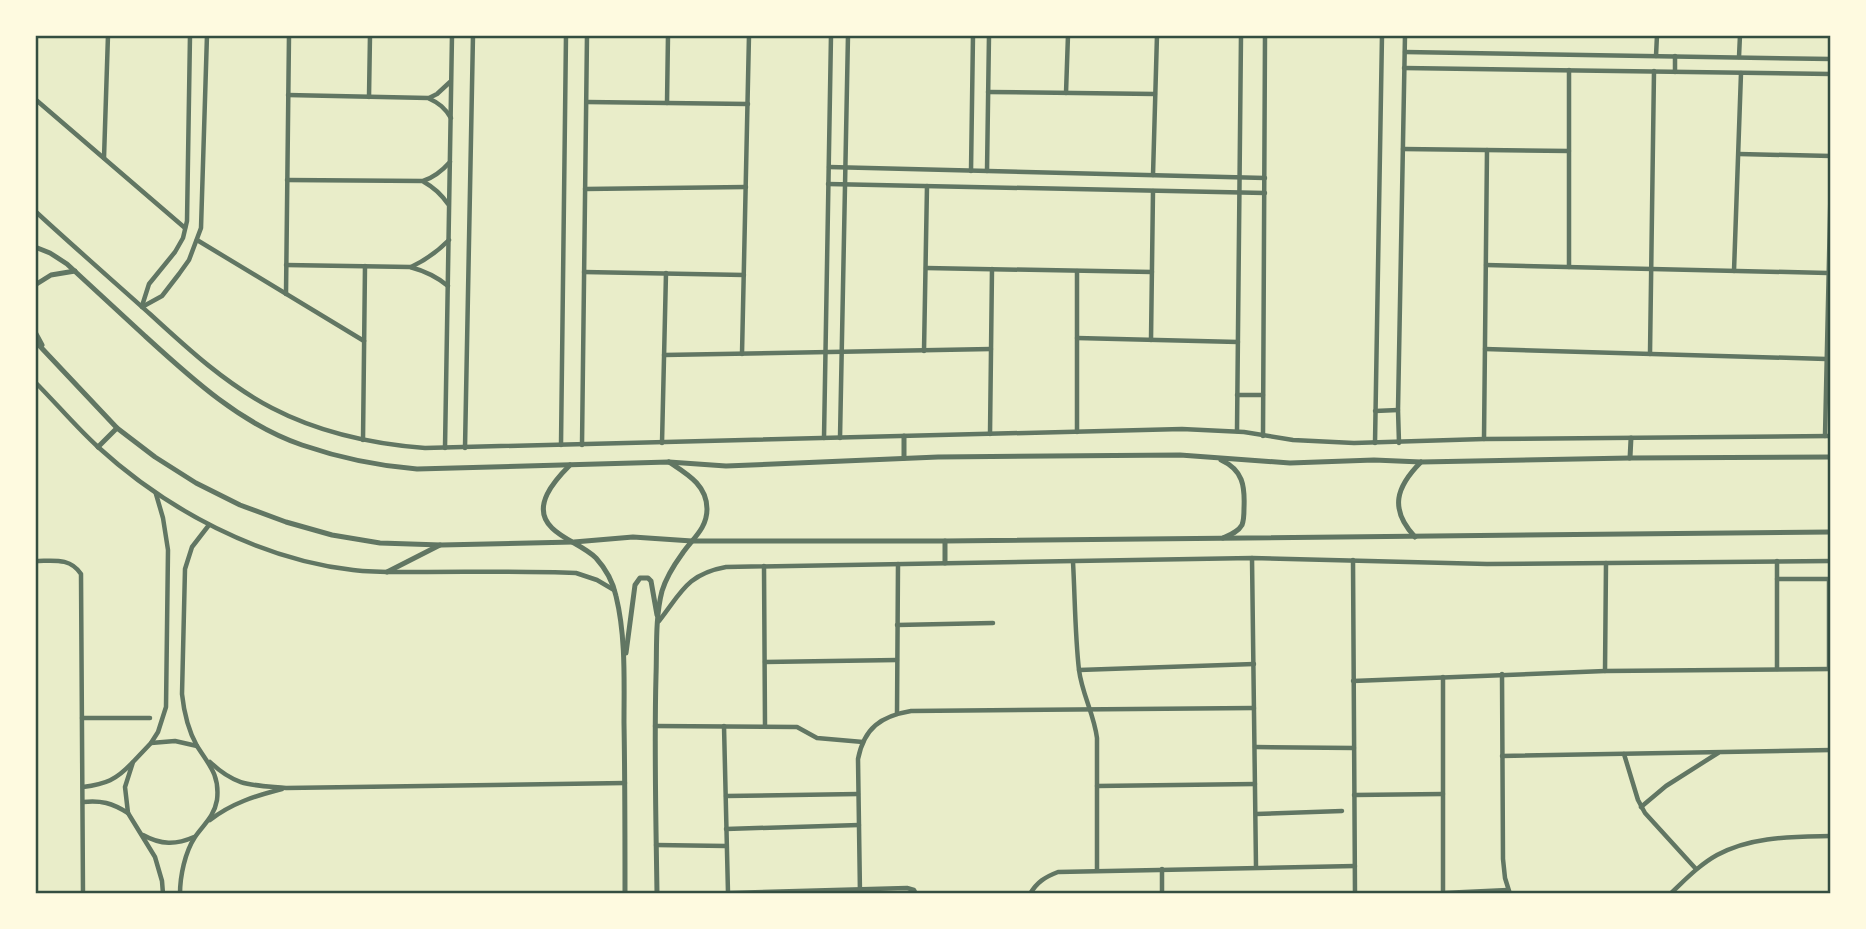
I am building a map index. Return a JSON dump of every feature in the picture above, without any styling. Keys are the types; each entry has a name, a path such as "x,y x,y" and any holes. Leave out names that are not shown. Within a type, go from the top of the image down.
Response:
{"street":[{"path":"104,159 108,35"},
{"path":"142,307 149,284 176,252 185,228 188,204 190,35"},
{"path":"142,307 162,296 189,260 201,228 207,35"},
{"path":"286,294 289,35"},
{"path":"369,97 370,35"},
{"path":"445,448 452,35"},
{"path":"465,448 473,35"},
{"path":"561,445 566,35"},
{"path":"582,445 587,35"},
{"path":"667,103 668,35"},
{"path":"742,354 749,35"},
{"path":"824,438 831,35"},
{"path":"840,438 848,35"},
{"path":"971,170 973,35"},
{"path":"987,171 989,35"},
{"path":"1066,93 1068,35"},
{"path":"1153,175 1157,35"},
{"path":"1237,431 1241,35"},
{"path":"1263,436 1265,35"},
{"path":"1375,443 1382,35"},
{"path":"1399,443 1405,35"},
{"path":"1656,56 1657,35"},
{"path":"1739,57 1740,35"},
{"path":"1405,52 1831,58"},
{"path":"1675,56 1675,72"},
{"path":"1404,68 1831,74"},
{"path":"1569,70 1569,267"},
{"path":"1650,354 1654,71"},
{"path":"1734,271 1741,73"},
{"path":"428,98 437,94 451,81"},
{"path":"988,92 1155,94"},
{"path":"288,95 428,98 438,102 451,118"},
{"path":"35,99 185,228"},
{"path":"587,102 748,104"},
{"path":"1403,149 1569,151"},
{"path":"1484,439 1487,150"},
{"path":"1739,154 1831,156"},
{"path":"287,180 423,181 434,177 450,162"},
{"path":"829,167 1265,178"},
{"path":"35,211 206,365 238,388 272,409 309,425 386,445 425,449 1182,429 1237,431 1293,440 1375,443 1484,439 1828,436 1826,359 1831,171"},
{"path":"423,181 443,196 449,207"},
{"path":"828,184 1265,193"},
{"path":"925,351 927,186"},
{"path":"586,189 746,187"},
{"path":"1151,340 1153,191"},
{"path":"197,240 364,341"},
{"path":"410,267 425,261 449,240"},
{"path":"35,247 50,253 75,271 190,378 224,404 300,444 347,459 382,466 417,469 668,462 726,466 904,458 1167,455 1290,463 1630,457 1831,457"},
{"path":"286,265 410,267 430,274 448,286"},
{"path":"1486,265 1828,273"},
{"path":"363,440 365,266"},
{"path":"926,268 1152,272"},
{"path":"990,434 992,269"},
{"path":"35,285 51,275 75,271"},
{"path":"1077,271 1077,432"},
{"path":"584,272 744,275"},
{"path":"662,443 666,273"},
{"path":"35,332 47,353"},
{"path":"1077,338 1238,342"},
{"path":"35,341 117,428 196,483 240,505 286,522 332,535 380,543 441,545 574,542 633,537 692,541 945,541 1831,532"},
{"path":"664,355 991,349"},
{"path":"1485,349 1826,359"},
{"path":"35,382 98,447 156,493 209,525 256,546 304,562 353,570 576,573 597,580 615,591"},
{"path":"1237,395 1264,395"},
{"path":"1375,411 1398,410"},
{"path":"98,447 117,428"},
{"path":"904,436 904,458"},
{"path":"1630,457 1631,438"},
{"path":"1217,458 1233,466 1243,484 1245,495 1240,528 1220,539"},
{"path":"657,894 655,726 658,621 667,578 683,552 700,533 707,514 707,503 699,484 668,462"},
{"path":"1415,537 1405,527 1399,514 1398,499 1401,485 1420,462"},
{"path":"570,465 550,487 544,500 544,515 551,528 596,558 607,573 620,610 624,666 625,894"},
{"path":"83,787 102,785 120,776 151,743 163,720 166,695 168,550 156,493"},
{"path":"209,525 192,547 186,569 182,694 187,721 197,746 221,773 248,785 286,788 625,783"},
{"path":"945,541 945,563"},
{"path":"387,572 441,545"},
{"path":"658,621 681,591 701,574 726,568 764,566 1252,558 1487,564 1831,561"},
{"path":"1252,558 1256,867"},
{"path":"1353,560 1355,894"},
{"path":"35,561 69,562 76,566 81,574 83,894"},
{"path":"1777,561 1777,669"},
{"path":"1073,562 1079,670 1097,738 1097,870"},
{"path":"1605,671 1606,563"},
{"path":"897,713 898,564"},
{"path":"764,566 765,726"},
{"path":"624,666 635,585 640,579 648,578 652,585 658,621"},
{"path":"1353,681 1605,671 1830,669 1830,579 1777,579"},
{"path":"897,625 993,623"},
{"path":"765,662 897,660"},
{"path":"1079,670 1254,664"},
{"path":"1443,677 1443,893 1509,892 1503,859 1502,674"},
{"path":"860,891 859,760 863,742 876,724 887,717 911,711 1254,708"},
{"path":"82,718 150,718"},
{"path":"655,726 797,727 817,738 863,742"},
{"path":"724,726 728,894 907,888 914,890 916,894"},
{"path":"151,743 175,741 197,746"},
{"path":"1255,747 1354,748"},
{"path":"1502,756 1831,750"},
{"path":"1641,807 1666,786 1720,752"},
{"path":"1624,754 1641,807 1696,870"},
{"path":"128,813 125,787 133,762"},
{"path":"209,821 217,802 217,782 210,762"},
{"path":"1097,786 1255,784"},
{"path":"180,894 185,862 196,836 209,821 242,801 286,788"},
{"path":"725,796 858,794"},
{"path":"1354,795 1443,794"},
{"path":"83,802 114,804 128,813 159,869 163,894"},
{"path":"1256,814 1342,811"},
{"path":"726,829 859,825"},
{"path":"142,835 169,844 196,836"},
{"path":"1670,894 1696,870 1739,845 1763,839 1831,836"},
{"path":"656,845 726,846"},
{"path":"1030,894 1036,884 1046,876 1058,872 1354,866"},
{"path":"1162,869 1162,894"}]}
